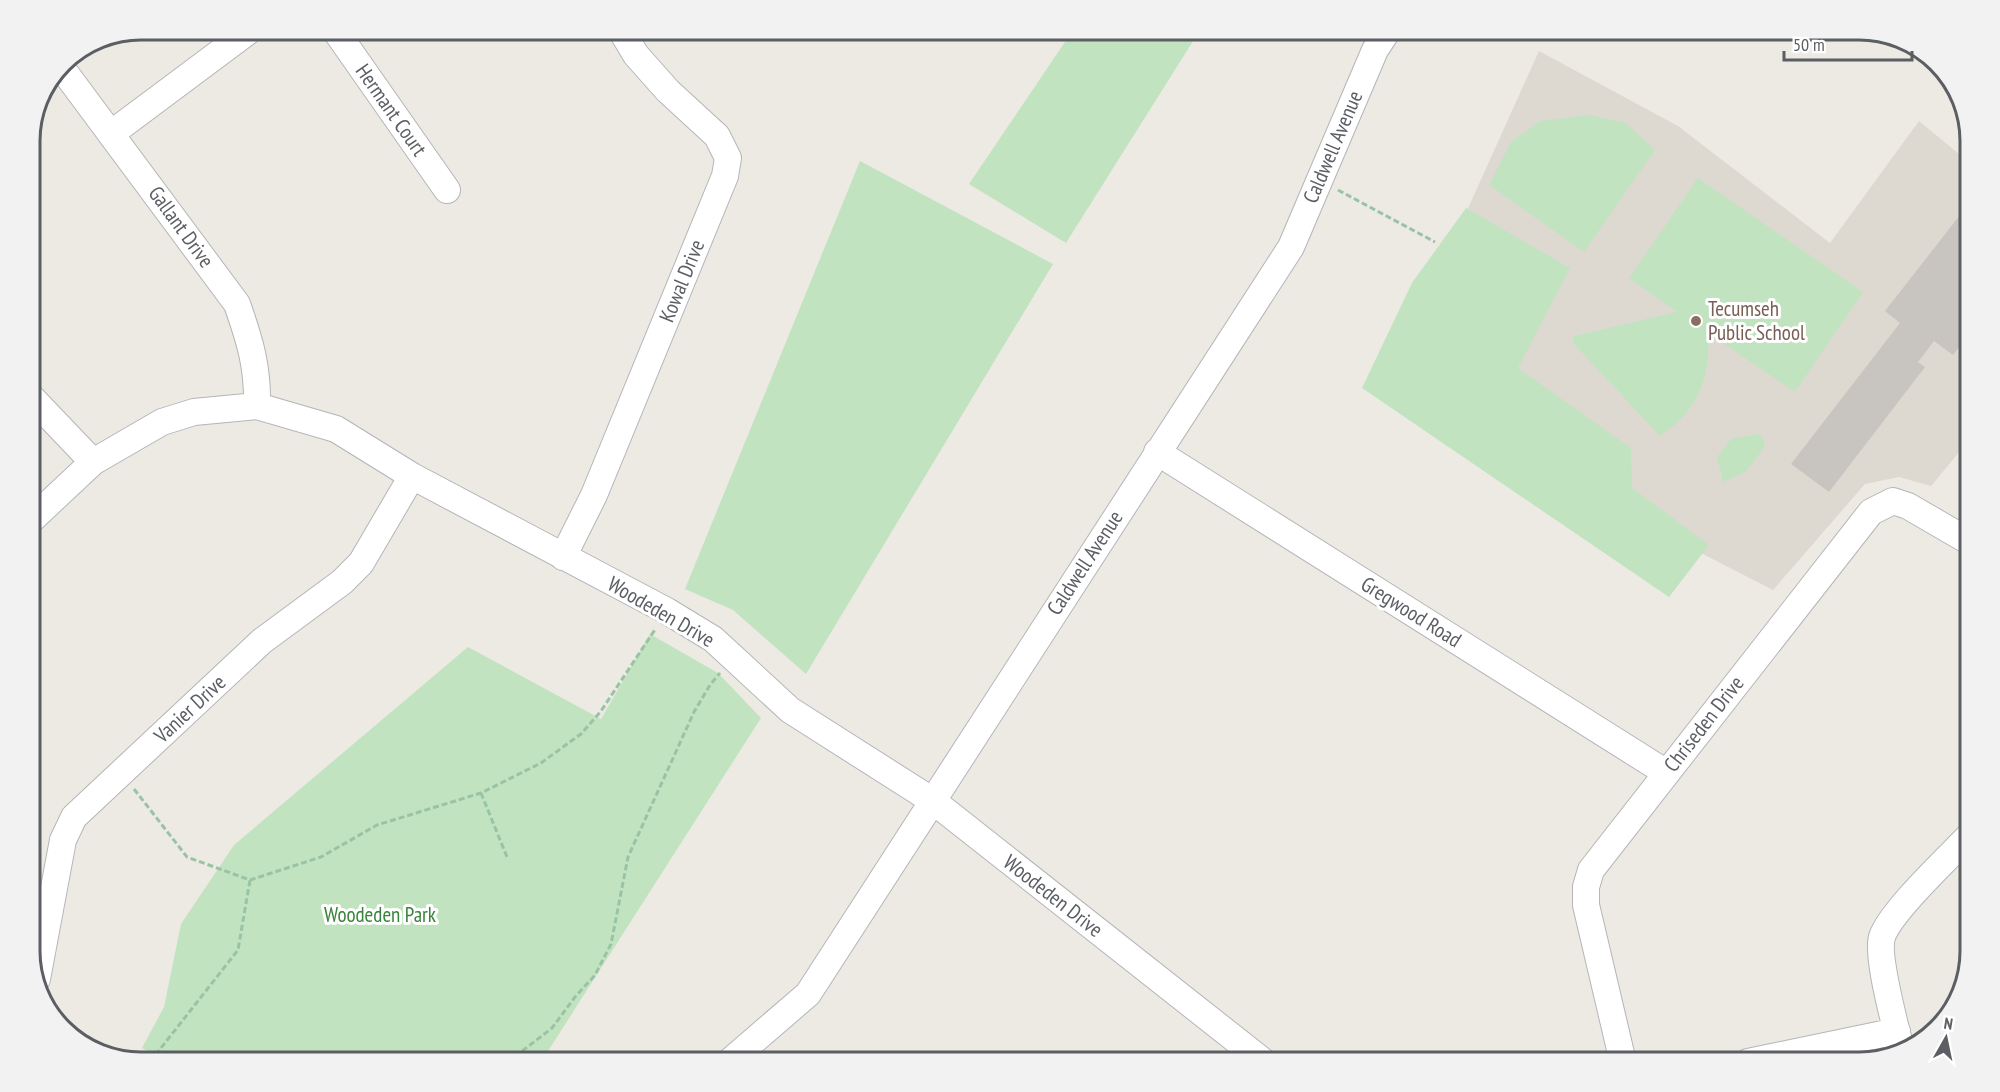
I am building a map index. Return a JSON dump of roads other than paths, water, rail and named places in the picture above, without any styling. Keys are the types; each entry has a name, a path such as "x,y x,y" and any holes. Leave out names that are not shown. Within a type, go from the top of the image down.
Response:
{"street":[{"path":"112,133 237,40"},
{"name":"Hermant Court","path":"342,40 447,190"},
{"name":"Kowal Drive","path":"563,557 594,495 725,176 728,158 717,136 668,91 636,55 627,40"},
{"name":"Caldwell Avenue","path":"741,1052 808,994 1291,247 1318,179 1382,40"},
{"name":"Gallant Drive","path":"67,74 237,304 258,374 257,406"},
{"name":"Woodeden Drive","path":"41,511 93,462 162,422 194,412 257,406 336,429 412,476 667,611 713,639 790,710 933,801 1251,1052"},
{"path":"41,408 93,462"},
{"name":"Gregwood Road","path":"1157,452 1665,771"},
{"name":"Vanier Drive","path":"41,957 63,840 68,825 262,641 342,582 361,563 412,476"},
{"name":"Chriseden Drive","path":"1621,1052 1586,905 1586,887 1591,870 1665,771 1871,512 1893,501 1908,506 1959,536"},
{"path":"1820,1052 1899,1041 1881,954 1882,937 1892,919 1960,846"}],"place":[{"name":"Tecumseh Public School","path":"1696,321"}],"park label":[{"name":"Woodeden Park","path":"380,915"}]}
